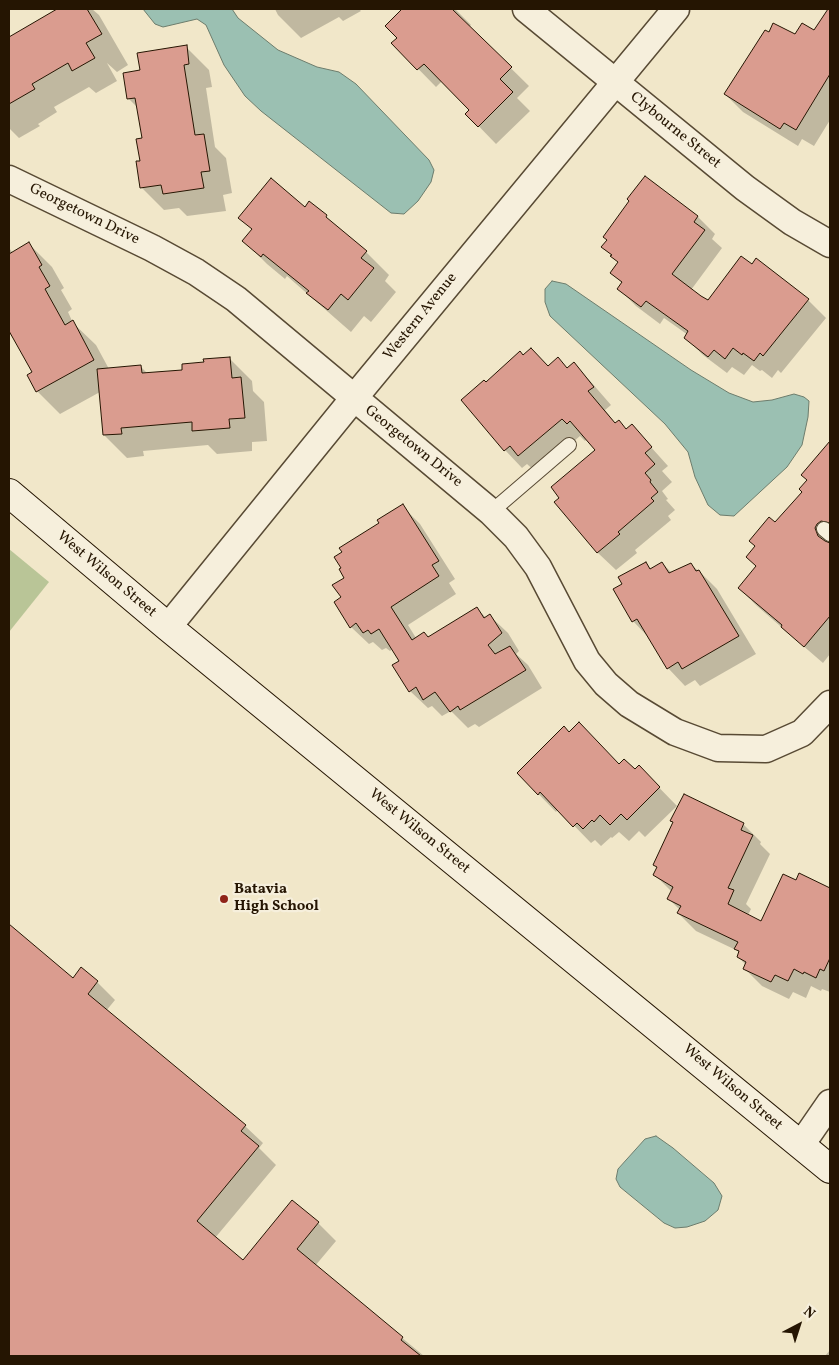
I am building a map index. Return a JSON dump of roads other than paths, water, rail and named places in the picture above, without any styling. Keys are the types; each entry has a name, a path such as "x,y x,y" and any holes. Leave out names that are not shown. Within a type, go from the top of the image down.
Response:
{"main road":[{"name":"West Wilson Street","path":"9,494 168,627 830,1169"}],"street":[{"name":"Clybourne Street","path":"526,9 745,188 792,222 830,244"},
{"name":"Western Avenue","path":"168,627 354,398 676,9"},
{"name":"Georgetown Drive","path":"9,179 152,248 196,272 236,299 491,512 516,537 538,567 587,661 606,684 629,704 675,732 718,748 766,749 802,733 830,704"},
{"path":"801,1145 830,1103"}],"lane":[{"path":"491,512 569,445"}],"place":[{"name":"Batavia High School","path":"224,899"}]}
